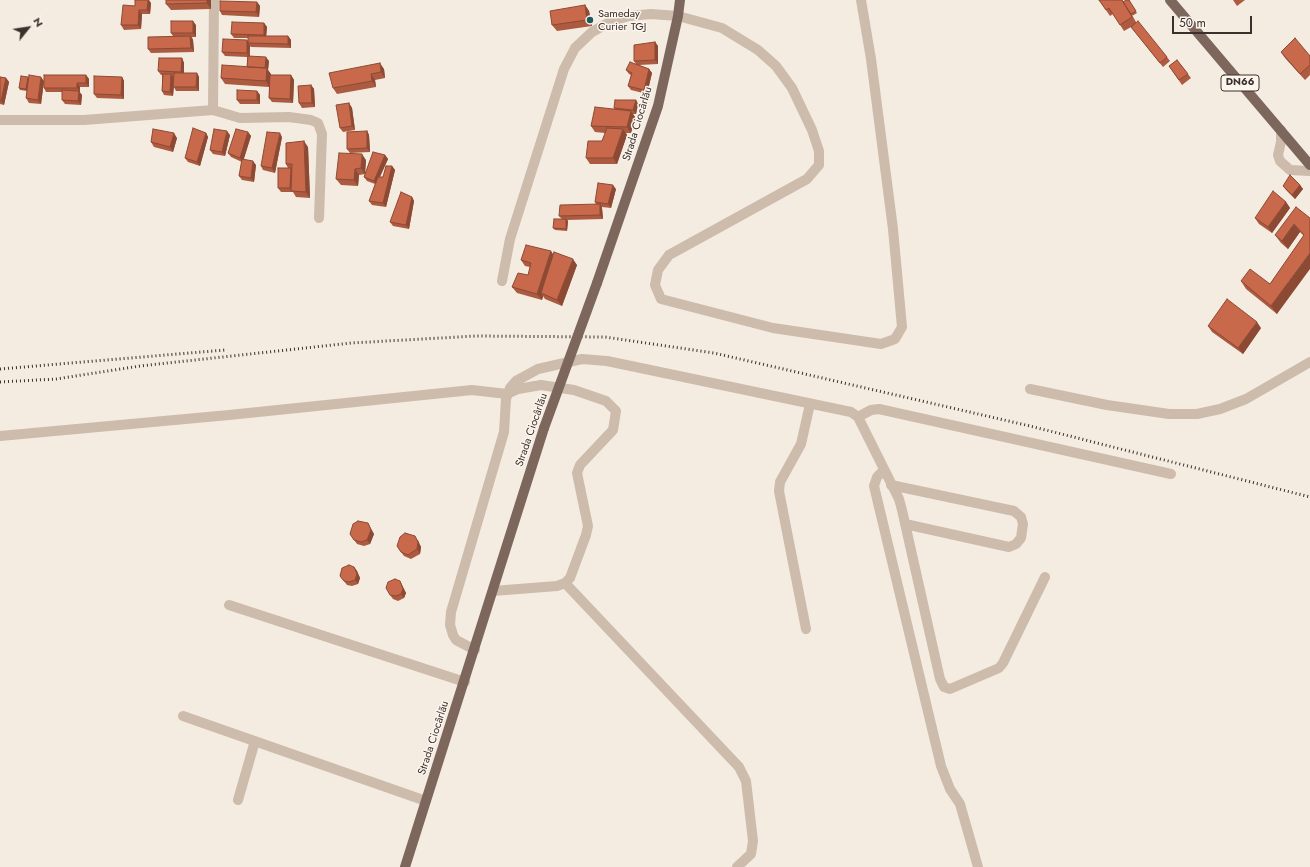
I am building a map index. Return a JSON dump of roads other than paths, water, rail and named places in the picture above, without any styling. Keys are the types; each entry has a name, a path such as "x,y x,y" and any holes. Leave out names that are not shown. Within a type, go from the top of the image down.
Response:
{"main road":[{"name":"Strada Ciocârlău","path":"405,867 465,682 544,428 598,283 658,106 678,16 680,0"},
{"name":"DN66","path":"1170,0 1310,165"}],"street":[{"path":"213,110 214,0"},
{"path":"502,281 510,239 564,69 575,48 592,32 612,21 629,16 651,14 678,16 722,28 758,50 776,66 792,88 812,130 819,151 819,165 807,179 669,255 658,270 655,285 661,298 773,328 881,344 895,338 902,327 893,229 871,59 861,0"},
{"path":"0,120 84,120 213,110 240,118 289,117 311,120 318,123 322,134 319,218"},
{"path":"1281,130 1281,142 1278,155 1280,161 1290,170 1310,171"},
{"path":"475,650 456,640 450,625 451,612 504,432 507,394 516,381 538,369 582,359 594,359 851,412 858,417 899,499 940,679 944,687 950,689 999,668 1003,663 1045,577"},
{"path":"1030,389 1107,405 1169,414 1198,414 1220,410 1246,399 1310,362"},
{"path":"0,436 229,415 472,390 507,394 518,389 541,385 574,390 606,401 616,411 613,430 580,465 577,473 588,526 570,578 565,583 557,586 493,591"},
{"path":"806,630 779,491 780,482 801,444 810,404"},
{"path":"858,417 870,410 879,409 1171,474"},
{"path":"884,470 877,477 874,486 941,766 950,789 960,804 978,867"},
{"path":"891,485 1014,511 1021,517 1022,524 1021,538 1016,544 1009,546 905,524"},
{"path":"565,583 739,767 746,780 753,840 751,854 737,867"},
{"path":"229,605 465,682"},
{"path":"183,716 426,800"},
{"path":"238,800 255,741"}],"railway":[{"path":"0,382 56,379 140,366 351,343 476,336 605,337 714,353 1030,426 1310,497"},
{"path":"0,369 225,350"}],"place":[{"name":"Sameday Curier TGJ","path":"590,20"}]}
